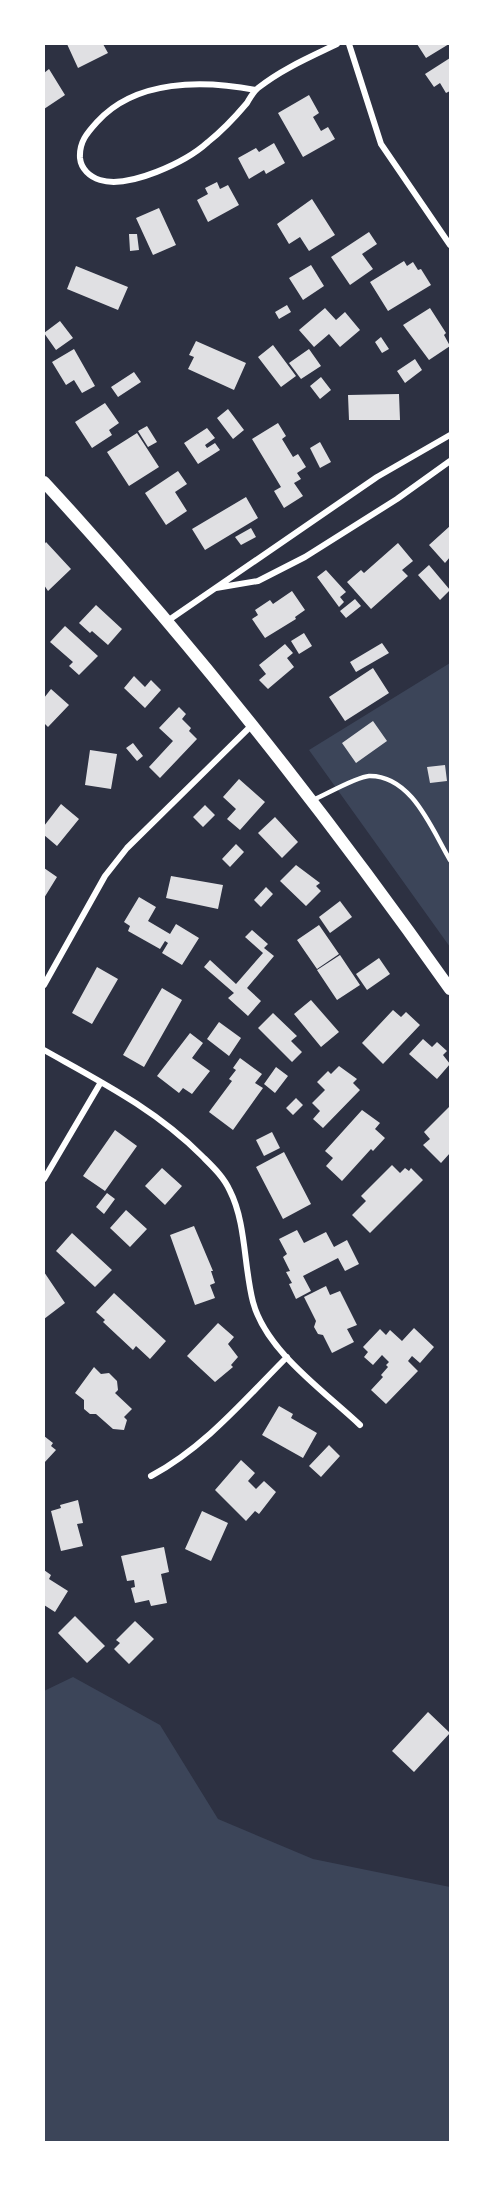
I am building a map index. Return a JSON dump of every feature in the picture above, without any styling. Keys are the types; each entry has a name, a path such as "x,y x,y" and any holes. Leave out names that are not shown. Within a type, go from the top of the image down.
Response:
{"main road":[{"path":"44,482 253,724 313,800 450,989"}],"street":[{"path":"256,90 208,84 173,86 143,92 101,117 88,132 80,147 81,162 91,177 109,183 129,182 152,173 207,143 256,90 289,67 337,44"},
{"path":"349,44 381,144 450,245"},
{"path":"166,622 377,477 450,435"},
{"path":"212,589 258,580 305,557 397,499 450,461"},
{"path":"44,985 105,876 127,848 253,724"},
{"path":"44,1050 175,1129 222,1178 236,1205 254,1304 271,1339 287,1357 360,1425"},
{"path":"44,1179 100,1082"},
{"path":"151,1476 203,1443 287,1357"}],"lane":[{"path":"313,800 368,776 391,781 414,798 450,860"}],"shaded area":[{"path":"450,663 450,947 309,750"},
{"path":"73,1677 160,1725 218,1819 313,1859 450,1887 450,2142 44,2142 44,1691"}],"building":[{"path":"67,44 103,44 108,53 78,68"},
{"path":"417,44 449,44 426,58"},
{"path":"450,58 450,91 446,93 440,83 434,87 425,74"},
{"path":"49,69 65,95 44,109 44,73"},
{"path":"309,95 319,113 313,117 321,131 328,127 335,139 303,157 278,113"},
{"path":"274,143 285,163 266,174 264,170 249,179 238,158 256,148 259,152"},
{"path":"217,182 220,189 228,185 239,205 208,222 197,200 208,194 205,188"},
{"path":"312,199 335,235 309,251 300,237 289,244 277,224"},
{"path":"159,208 176,245 153,255 136,218"},
{"path":"369,232 377,244 362,254 373,269 350,285 331,257"},
{"path":"129,234 137,234 139,250 130,251"},
{"path":"404,261 407,266 413,262 418,270 421,269 431,285 388,311 370,282"},
{"path":"311,265 324,286 303,300 289,278"},
{"path":"76,266 128,287 118,310 67,289"},
{"path":"287,305 291,312 279,319 275,312"},
{"path":"325,308 336,320 345,312 360,330 340,347 329,334 314,347 299,330"},
{"path":"430,308 446,333 444,335 450,346 429,360 403,325"},
{"path":"60,321 73,338 56,350 44,333"},
{"path":"381,337 389,349 382,353 375,342"},
{"path":"196,341 246,363 234,390 188,369 194,357 189,355"},
{"path":"273,345 296,376 281,387 258,357"},
{"path":"74,349 95,386 82,393 74,380 66,385 52,362"},
{"path":"309,349 321,366 301,379 289,363"},
{"path":"415,359 422,370 405,383 397,371"},
{"path":"134,372 141,382 118,397 111,387"},
{"path":"321,377 331,390 320,399 310,386"},
{"path":"399,394 400,420 349,420 348,395"},
{"path":"105,403 119,423 109,430 112,435 92,448 75,422"},
{"path":"228,409 244,430 233,439 217,418"},
{"path":"278,423 286,436 282,439 293,457 298,454 306,467 297,473 301,479 294,483 303,496 284,508 274,491 281,487 252,439"},
{"path":"147,426 157,442 148,447 138,431"},
{"path":"207,428 215,438 205,445 207,448 215,443 220,450 198,464 184,443"},
{"path":"137,433 159,467 129,486 107,452"},
{"path":"320,442 331,462 320,468 310,448"},
{"path":"178,471 187,484 175,492 187,511 166,525 145,493"},
{"path":"246,497 258,518 205,550 192,529"},
{"path":"450,526 450,557 445,563 429,545"},
{"path":"251,528 256,537 241,545 235,537"},
{"path":"46,542 71,569 48,591 44,585 44,545"},
{"path":"398,543 413,561 402,570 408,576 371,609 347,582 361,570 364,573"},
{"path":"429,565 450,590 440,600 418,575"},
{"path":"326,570 346,592 340,597 344,602 339,607 317,577"},
{"path":"292,591 305,610 295,617 296,619 265,638 252,619 258,615 255,610 270,600 273,604"},
{"path":"355,599 361,606 346,618 340,611"},
{"path":"96,605 122,629 108,645 79,623"},
{"path":"65,626 98,656 79,675 69,666 73,662 50,642"},
{"path":"304,633 312,646 299,654 291,641"},
{"path":"382,643 389,653 356,672 350,662"},
{"path":"285,644 293,653 287,658 294,667 268,689 259,680 266,674 259,665"},
{"path":"373,668 389,693 345,721 329,697"},
{"path":"134,676 145,687 151,680 161,690 145,708 124,688"},
{"path":"51,689 69,705 48,727 44,723 44,698"},
{"path":"179,707 186,714 182,719 197,739 160,778 149,767 173,741 159,728"},
{"path":"373,721 387,741 356,763 342,743"},
{"path":"133,743 143,756 137,761 126,748"},
{"path":"90,750 117,754 111,789 85,785"},
{"path":"445,765 447,781 430,783 427,767"},
{"path":"239,779 265,802 240,830 227,819 236,809 223,797"},
{"path":"61,804 79,819 57,846 44,835 44,826"},
{"path":"205,805 215,815 203,827 193,817"},
{"path":"275,817 298,842 282,858 258,833"},
{"path":"236,844 244,852 230,867 222,859"},
{"path":"296,865 320,883 316,886 321,891 306,906 280,881"},
{"path":"44,868 57,877 44,898"},
{"path":"171,876 223,885 218,909 166,898"},
{"path":"266,887 273,894 261,907 254,900"},
{"path":"139,897 156,907 148,921 170,934 176,924 199,938 182,965 162,953 168,943 165,941 160,949 128,931 130,926 124,922"},
{"path":"340,901 352,917 330,933 319,917"},
{"path":"319,925 339,954 317,969 297,940"},
{"path":"252,930 268,944 264,948 274,956 247,988 261,1001 248,1016 228,998 234,993 204,967 210,960 236,984 263,953 245,937"},
{"path":"340,955 360,985 337,1000 317,970"},
{"path":"379,958 390,974 367,990 356,974"},
{"path":"97,967 118,979 92,1024 72,1013"},
{"path":"162,988 182,1000 144,1067 123,1055"},
{"path":"311,1000 339,1032 321,1047 294,1014"},
{"path":"393,1010 401,1017 406,1012 420,1025 383,1064 362,1043"},
{"path":"273,1013 297,1036 291,1041 302,1052 292,1062 258,1028"},
{"path":"219,1022 241,1038 229,1056 207,1039"},
{"path":"190,1033 203,1043 192,1058 210,1071 192,1094 183,1088 179,1093 157,1076"},
{"path":"423,1039 432,1047 437,1042 447,1051 443,1055 450,1064 437,1079 409,1054"},
{"path":"240,1058 262,1074 255,1083 263,1088 233,1130 209,1112 232,1081 229,1079 236,1070 233,1068"},
{"path":"339,1066 357,1079 353,1083 360,1090 323,1128 313,1119 320,1111 312,1103 325,1090 317,1082 328,1071 331,1074"},
{"path":"276,1067 288,1076 275,1093 264,1084"},
{"path":"296,1098 303,1105 293,1115 286,1108"},
{"path":"450,1106 450,1153 441,1163 423,1145 430,1139 424,1132"},
{"path":"362,1110 380,1123 375,1129 385,1138 373,1151 371,1149 342,1181 326,1166 333,1158 325,1151"},
{"path":"115,1130 137,1146 105,1191 83,1176"},
{"path":"272,1132 280,1148 264,1156 256,1140"},
{"path":"284,1152 311,1204 283,1219 256,1167"},
{"path":"392,1165 400,1173 405,1168 409,1171 411,1168 423,1180 370,1233 352,1215 366,1201 361,1196"},
{"path":"162,1168 182,1186 165,1205 145,1186"},
{"path":"107,1193 115,1199 104,1214 96,1207"},
{"path":"126,1210 147,1229 130,1247 110,1228"},
{"path":"194,1226 213,1271 211,1271 215,1283 210,1285 215,1298 195,1305 170,1235"},
{"path":"297,1230 304,1243 326,1232 334,1247 347,1240 359,1264 345,1271 338,1258 303,1276 311,1291 296,1299 289,1284 292,1283 286,1272 290,1271 283,1257 287,1254 279,1239"},
{"path":"72,1233 112,1270 95,1287 56,1251"},
{"path":"44,1272 65,1303 44,1319"},
{"path":"326,1286 330,1295 340,1291 357,1325 347,1329 354,1342 332,1353 323,1335 318,1334 314,1327 316,1321 304,1297"},
{"path":"114,1293 166,1341 150,1359 136,1346 133,1350 103,1322 105,1320 96,1312"},
{"path":"218,1323 234,1337 228,1344 238,1357 231,1365 233,1367 215,1382 187,1356"},
{"path":"414,1328 434,1347 420,1363 412,1356 408,1361 418,1371 386,1404 371,1390 383,1377 381,1375 389,1362 382,1355 373,1365 364,1357 368,1352 363,1347 380,1329 386,1335 390,1330 402,1341"},
{"path":"94,1367 101,1374 109,1373 117,1381 118,1390 115,1393 132,1409 124,1417 127,1420 124,1430 113,1429 96,1414 90,1414 84,1409 84,1400 75,1393"},
{"path":"279,1406 293,1414 291,1418 317,1433 303,1458 262,1435"},
{"path":"44,1436 53,1443 51,1446 56,1450 44,1463"},
{"path":"329,1445 340,1456 321,1477 309,1466"},
{"path":"241,1460 255,1473 248,1481 256,1489 264,1481 276,1492 259,1514 255,1511 246,1521 215,1490"},
{"path":"78,1500 83,1523 77,1524 83,1546 61,1551 51,1511 61,1508 60,1505"},
{"path":"202,1511 228,1523 211,1561 185,1549"},
{"path":"164,1547 169,1572 161,1574 167,1603 151,1606 149,1600 135,1603 131,1588 135,1587 134,1580 127,1581 121,1556"},
{"path":"44,1570 51,1575 49,1579 68,1591 55,1612 44,1605"},
{"path":"75,1616 105,1646 87,1663 58,1633"},
{"path":"135,1621 154,1639 129,1664 114,1649 120,1643 116,1640"},
{"path":"428,1712 450,1733 414,1772 392,1751"}]}
